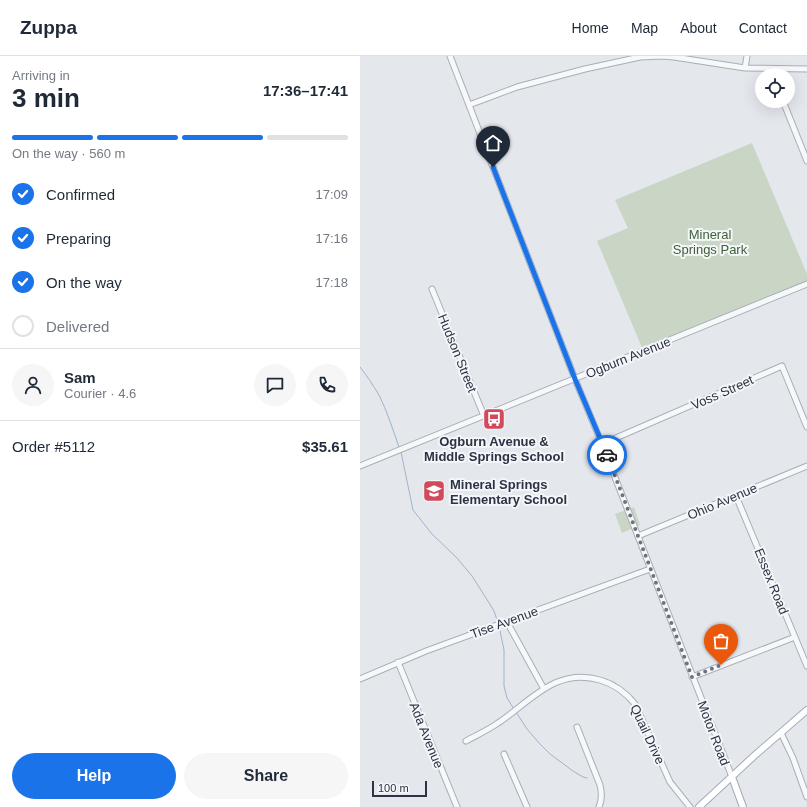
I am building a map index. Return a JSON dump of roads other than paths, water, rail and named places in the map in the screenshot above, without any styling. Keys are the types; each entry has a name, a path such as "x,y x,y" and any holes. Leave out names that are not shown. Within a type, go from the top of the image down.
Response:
{"main road":[{"path":"699,807 807,710"},
{"name":"Motor Road","path":"732,777 743,807"}],"street":[{"name":"Motor Road","path":"450,56 575,379 602,444 732,777"},
{"path":"745,68 747,56"},
{"path":"469,105 517,87 640,57 674,57 745,68 807,69"},
{"path":"786,108 807,161"},
{"name":"Ogburn Avenue","path":"360,466 807,284"},
{"name":"Hudson Street","path":"432,289 484,416"},
{"name":"Voss Street","path":"602,444 782,366 807,427"},
{"name":"Ohio Avenue","path":"638,536 807,466"},
{"name":"Essex Road","path":"736,496 807,666"},
{"name":"Tise Avenue","path":"360,679 426,651 650,568"},
{"path":"507,622 544,688"},
{"path":"692,677 795,637"},
{"name":"Ada Avenue","path":"398,662 457,807"},
{"name":"Quail Drive","path":"466,741 498,723 544,688 565,679 581,677 598,679 618,688 635,704 670,782 690,807"},
{"path":"577,727 600,785 602,799 599,807"},
{"path":"781,733 793,758 807,797"},
{"path":"504,754 527,807"}],"waterway":[{"path":"360,367 379,395 399,447"},
{"path":"401,452 413,510 432,534 457,558 472,576 494,611 498,623"},
{"path":"499,626 504,650 504,686 507,698 514,709"},
{"path":"516,712 527,729 550,754 573,771 587,778"}],"place":[{"name":"Ogburn Avenue & Middle Springs School","path":"494,419"},
{"name":"Mineral Springs Elementary School","path":"434,491"}],"park label":[{"name":"Mineral Springs Park","path":"710,242"}]}
